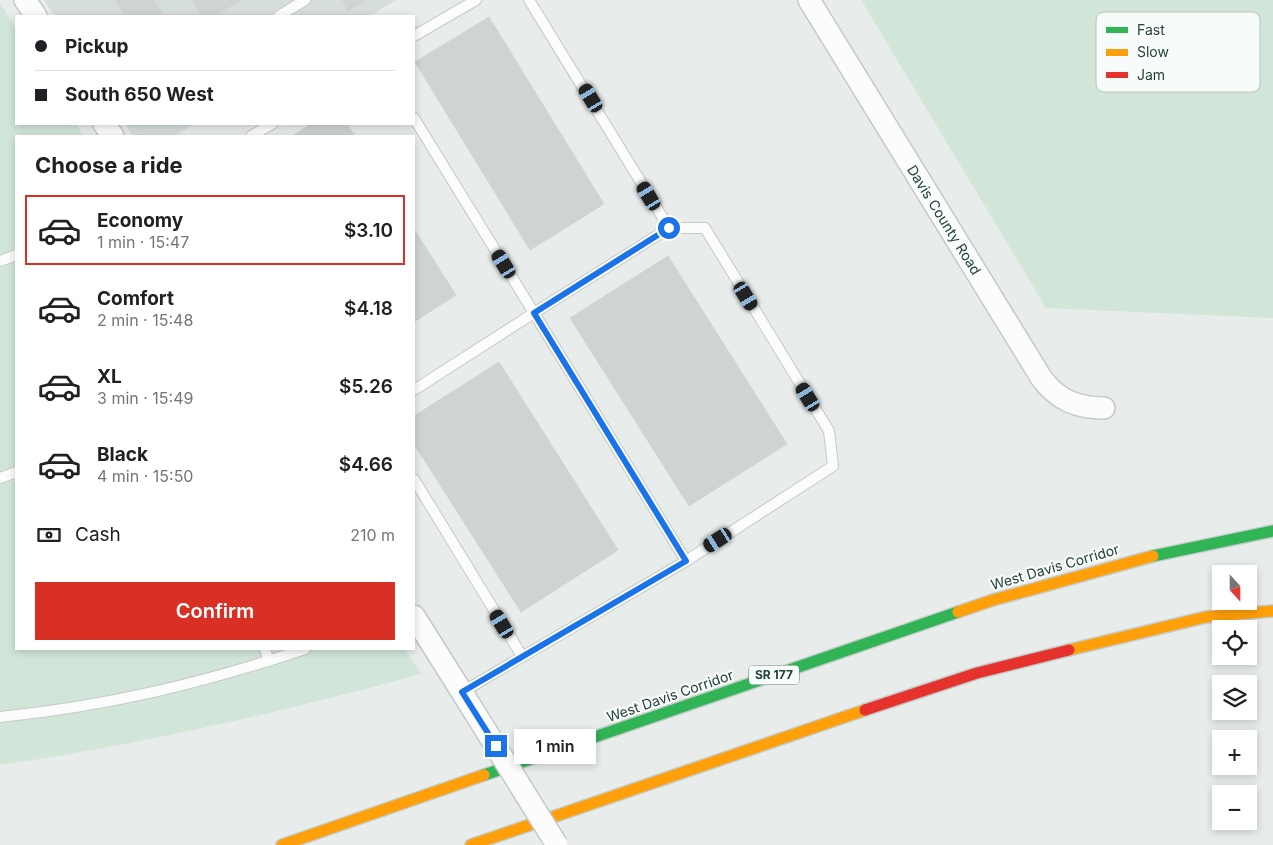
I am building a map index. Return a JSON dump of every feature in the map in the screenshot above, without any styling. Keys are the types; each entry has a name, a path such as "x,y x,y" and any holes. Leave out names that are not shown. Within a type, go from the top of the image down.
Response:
{"highway":[{"name":"West Davis Corridor","path":"282,845 993,600 1162,554 1273,531"},
{"path":"472,845 880,704 977,673 1068,648 1206,617 1273,611"}],"street":[{"path":"25,0 35,15"},
{"name":"Davis County Road","path":"809,0 1049,389 1070,403 1104,408"},
{"path":"415,618 557,845"}],"lane":[{"path":"281,15 305,0"},
{"path":"415,35 476,0"},
{"path":"529,0 669,228"},
{"path":"415,120 686,561"},
{"path":"253,135 270,125"},
{"path":"415,389 669,228 705,228 829,431 833,466 686,561 522,656 463,695"},
{"path":"0,261 15,255"},
{"path":"0,478 15,472"},
{"path":"415,481 522,656"},
{"path":"265,650 269,661"},
{"path":"0,717 49,712 137,697 231,674 302,650"}],"shaded area":[{"path":"44,0 396,0 372,15 54,15"},
{"path":"126,125 192,125 176,135 132,135"}],"green space":[{"path":"861,0 1273,0 1273,318 1046,308"},
{"path":"0,3 15,27 15,125 77,125 82,135 15,135 15,650 406,650 421,674 212,726 53,757 0,765"}],"building":[{"path":"115,0 154,0 163,15 124,15"},
{"path":"192,0 241,0 217,15 201,15"},
{"path":"342,0 365,0 348,11"},
{"path":"489,17 604,204 530,250 415,62"},
{"path":"309,125 348,125 354,135 294,135"},
{"path":"415,231 456,295 415,321"},
{"path":"668,256 787,444 689,506 570,318"},
{"path":"499,362 618,550 521,612 415,446 415,415"}],"traffic: fast":[{"path":"1153,556 1273,531"},
{"path":"484,775 958,612"}],"traffic: slow":[{"path":"958,612 993,600 1153,556"},
{"path":"1069,650 1206,617 1273,611"},
{"path":"471,845 865,710"},
{"path":"282,845 484,775"}],"traffic: jam":[{"path":"865,710 977,673 1069,650"}],"route":[{"path":"496,746 462,692 686,561 534,313 669,228"}]}
